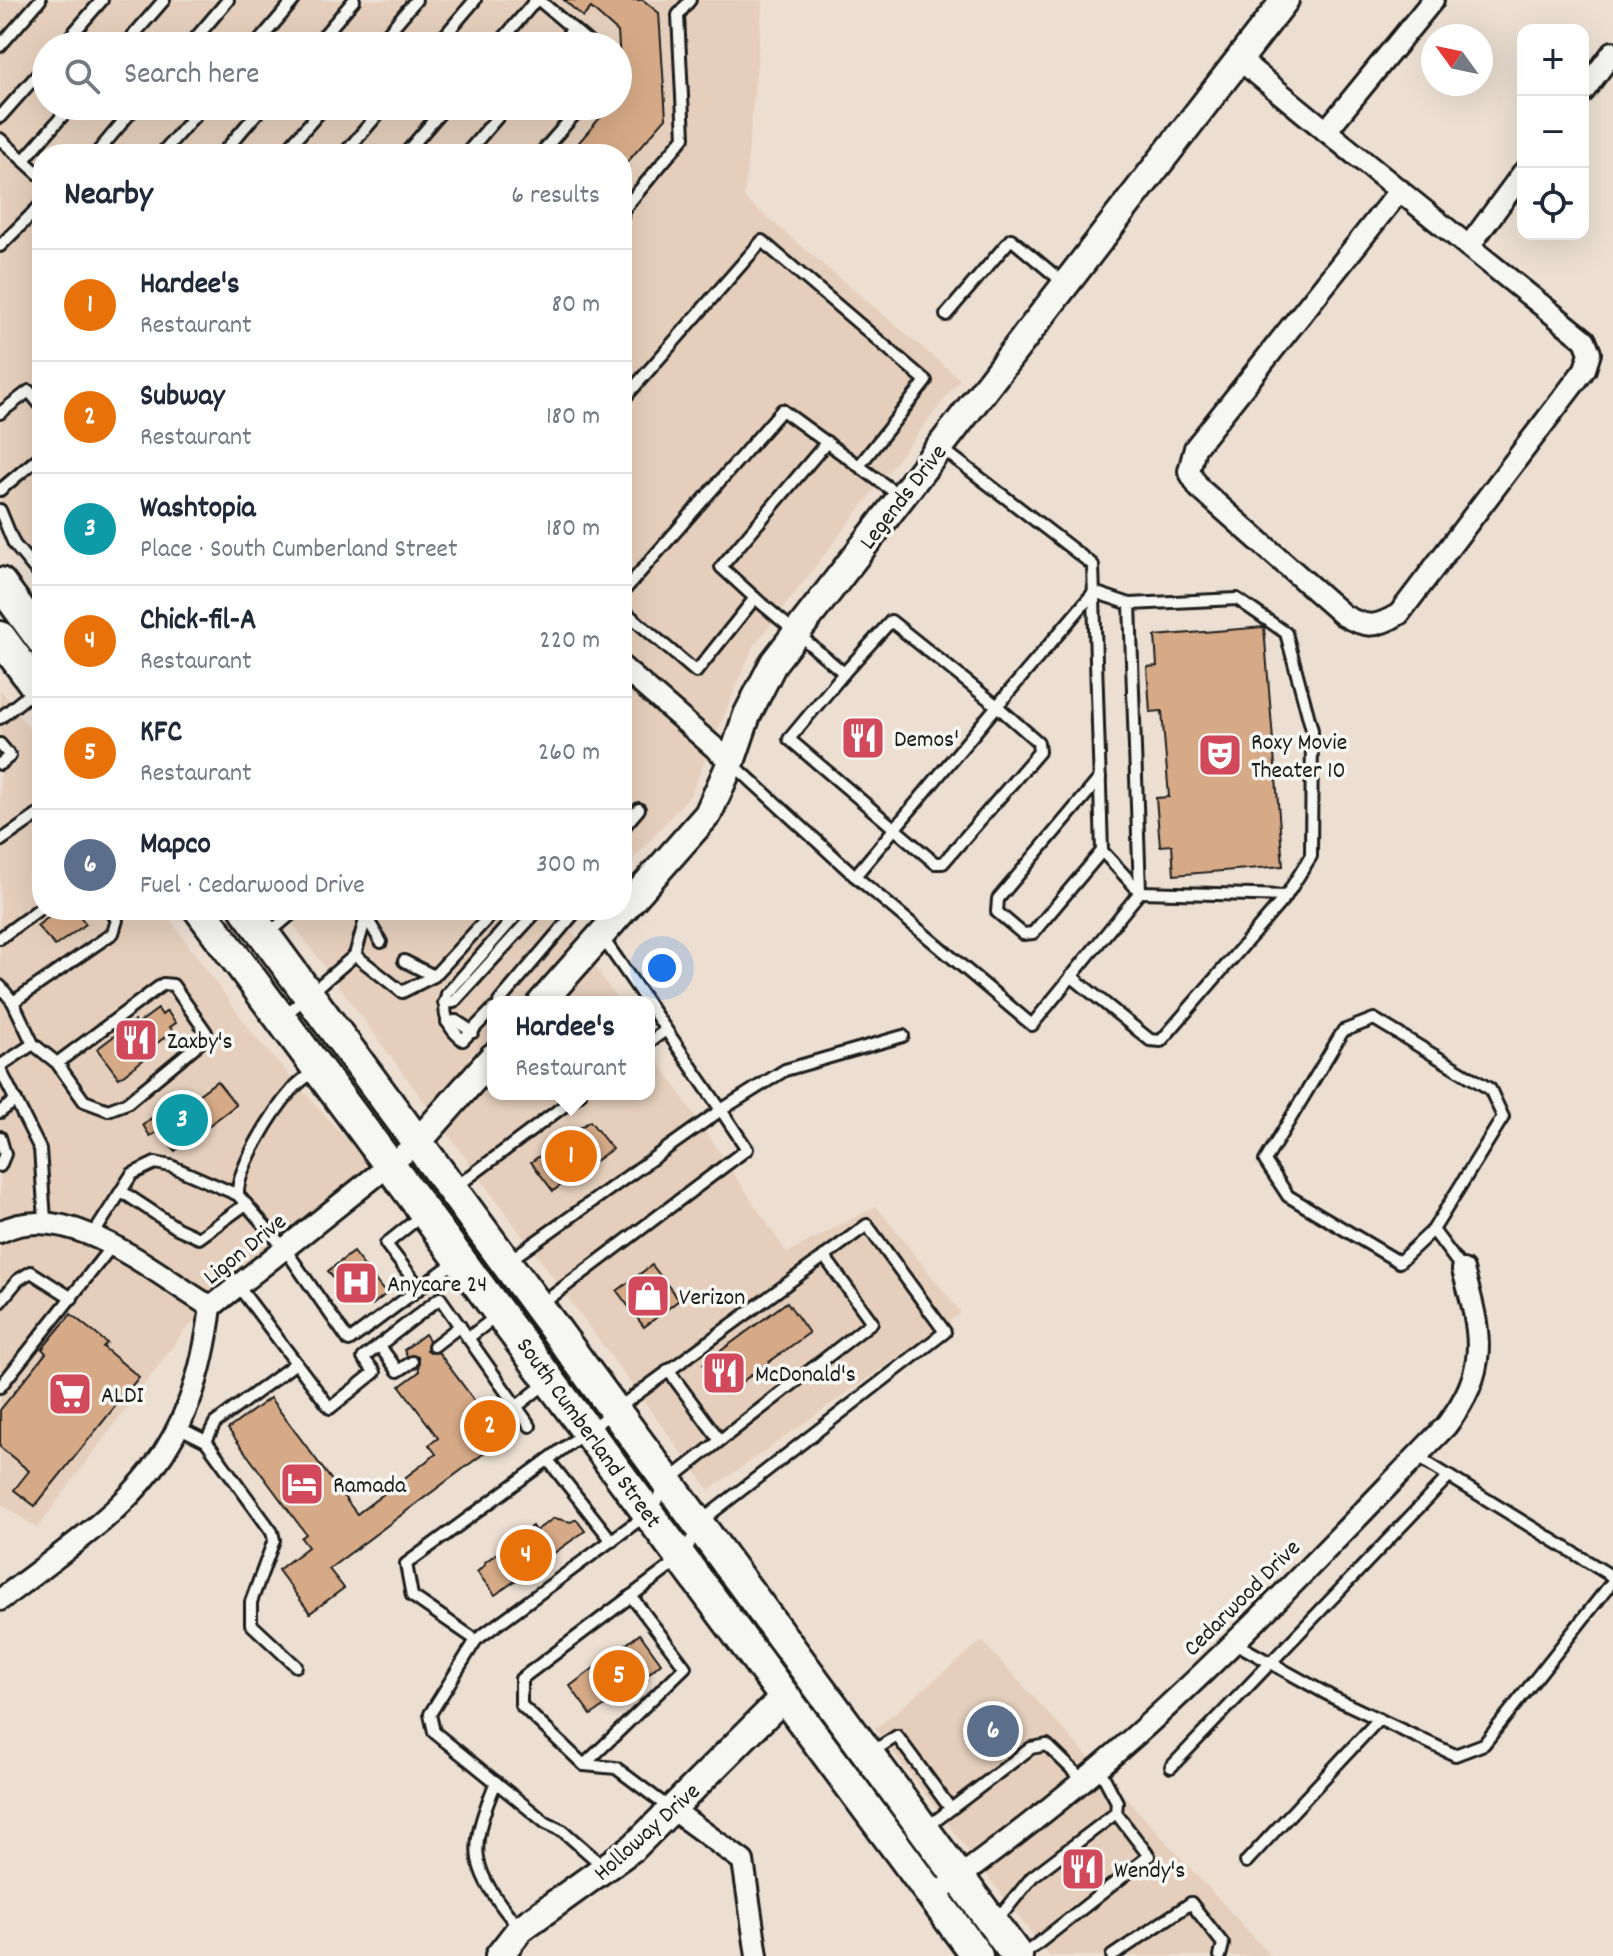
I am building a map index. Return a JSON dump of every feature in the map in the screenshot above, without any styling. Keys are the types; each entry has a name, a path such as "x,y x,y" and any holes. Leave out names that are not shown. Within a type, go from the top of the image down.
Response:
{"main road":[{"path":"0,583 32,626"},
{"path":"0,637 32,680"},
{"name":"South Cumberland Street","path":"207,920 552,1379 932,1897 978,1936 1020,1956"},
{"name":"South Cumberland Street","path":"278,922 308,997 613,1410 700,1522 959,1878 978,1936"}],"street":[{"name":"Legends Drive","path":"632,895 708,814 757,691 797,632 1285,0"},
{"path":"1326,131 1433,0"},
{"path":"1589,84 1613,52"},
{"path":"1239,59 1585,340 1590,353 1585,369 1399,614 1380,626 1363,627 1343,615 1199,488 1189,471 1195,448 1400,190"},
{"path":"1469,246 1517,181"},
{"path":"632,676 731,762"},
{"name":"Legends Drive","path":"547,996 612,920"},
{"path":"417,1143 487,1064"},
{"name":"Ligon Drive","path":"0,1600 108,1518 141,1485 180,1428 197,1384 211,1307 417,1143"},
{"path":"0,1232 19,1223 45,1220 70,1225 93,1235 211,1307"},
{"name":"Cedarwood Drive","path":"932,1897 1014,1839 1091,1774 1233,1642 1461,1406 1477,1373 1477,1319 1463,1270"},
{"name":"Holloway Drive","path":"499,1956 520,1929 606,1870 673,1810 785,1696"},
{"path":"673,1810 743,1861 757,1956"}],"lane":[{"path":"0,46 40,0"},
{"path":"74,32 102,0"},
{"path":"136,32 164,0"},
{"path":"201,32 228,0"},
{"path":"267,32 294,0"},
{"path":"327,32 354,0"},
{"path":"389,32 416,0"},
{"path":"448,32 475,0"},
{"path":"509,32 537,0 577,32"},
{"path":"632,199 684,137 678,15 690,0"},
{"path":"570,32 573,29"},
{"path":"0,117 32,81"},
{"path":"38,144 59,120"},
{"path":"104,144 124,120"},
{"path":"170,144 191,120"},
{"path":"231,144 251,120"},
{"path":"292,144 313,120"},
{"path":"353,144 373,120"},
{"path":"414,144 434,120"},
{"path":"475,144 495,120"},
{"path":"549,144 570,120"},
{"path":"0,139 32,168"},
{"path":"24,160 32,151"},
{"path":"0,246 32,214"},
{"path":"946,315 1011,239 1065,285"},
{"path":"632,390 762,241 926,381 859,466"},
{"path":"0,413 29,391 32,395"},
{"path":"632,582 782,410 901,497"},
{"path":"827,442 721,567 844,673"},
{"path":"940,447 1093,565 1102,851 1140,892 1286,896"},
{"path":"0,490 32,463"},
{"path":"0,510 14,544 32,566"},
{"path":"1071,976 1150,1040 1161,1041 1286,896 1311,856 1312,730 1286,633 1237,599 1130,604 1094,592"},
{"path":"855,876 1094,592"},
{"path":"632,618 696,672 755,598"},
{"path":"731,762 855,876 1032,1025 1140,892 1130,604"},
{"path":"891,621 1038,742 1039,752 943,863 935,863 893,830 789,739 844,673 891,621"},
{"path":"0,718 32,696"},
{"path":"0,744 10,756 0,764"},
{"path":"1100,778 998,899 997,912 1023,934 1033,933 1102,851"},
{"path":"632,817 639,809"},
{"path":"0,841 32,819"},
{"path":"0,938 32,914"},
{"path":"13,1002 113,933 117,920"},
{"path":"281,1019 355,955 365,920"},
{"path":"371,920 381,942"},
{"path":"355,955 402,992 434,976 486,920"},
{"path":"487,1016 463,1040 447,1022 444,1003 447,994 512,920"},
{"path":"444,1003 454,1002 529,920"},
{"path":"504,996 568,920"},
{"path":"601,935 643,996"},
{"path":"404,961 434,976"},
{"path":"0,986 13,1002 33,1044 57,1063 90,1106 108,1110 127,1103 202,1041 206,1032 173,985 157,986 57,1063"},
{"path":"538,1307 747,1149 655,1014"},
{"path":"1374,1019 1490,1089 1503,1117 1433,1230 1399,1262 1288,1196 1265,1161 1343,1031 1374,1019"},
{"path":"655,1038 666,1030"},
{"path":"506,1264 721,1110 785,1070 903,1036"},
{"path":"33,1044 0,1068 40,1149 45,1220"},
{"path":"238,1195 240,1172 282,1104 292,1089 318,1069"},
{"path":"0,1112 16,1100"},
{"path":"452,1190 572,1100"},
{"path":"0,1137 5,1154 0,1166"},
{"path":"93,1235 132,1174 155,1163 171,1166 238,1195 285,1249 349,1341 375,1372 330,1408 238,1286"},
{"path":"121,1191 177,1228 199,1238 246,1204"},
{"path":"420,1288 386,1244 426,1212"},
{"path":"476,1640 412,1596 406,1564 867,1225 945,1332 700,1522 683,1557 521,1679 521,1705 584,1765 616,1768 673,1810"},
{"path":"1433,1230 1463,1270"},
{"path":"0,1387 111,1247"},
{"path":"606,1870 563,1831 546,1823 434,1732 430,1714 476,1640 650,1512 667,1482 872,1322 824,1256"},
{"path":"349,1341 460,1257"},
{"path":"0,1302 18,1280 31,1272 72,1298"},
{"path":"363,1358 440,1298 530,1426"},
{"path":"468,1338 502,1312"},
{"path":"434,1346 460,1326"},
{"path":"379,1345 398,1371 412,1362"},
{"path":"206,1441 215,1423 296,1363"},
{"path":"668,1370 719,1439"},
{"path":"516,1407 552,1379"},
{"path":"180,1428 206,1441 272,1532 271,1552 251,1602 251,1624 296,1666"},
{"path":"1233,1642 1455,1755 1484,1744 1613,1579 1416,1456"},
{"path":"548,1460 612,1541"},
{"path":"1171,1767 1449,1476"},
{"path":"584,1765 685,1667 631,1596"},
{"path":"1246,1862 1379,1719"},
{"path":"868,1754 897,1736 950,1808"},
{"path":"924,1829 1031,1748 1047,1745 1091,1774 1117,1802 1116,1813 1149,1856 1020,1956"},
{"path":"496,1782 476,1846 479,1873 520,1929"},
{"path":"978,1936 1007,1908 1032,1877 1116,1813"},
{"path":"1112,1956 1191,1903 1223,1944 1220,1956"}],"shaded area":[{"path":"0,0 763,0 744,198 960,379 753,647 691,794 632,861 632,144 32,144 32,568 0,525"},
{"path":"0,689 32,732 32,920 170,920 257,1039 372,1168 185,1330 37,1528 0,1503"},
{"path":"290,920 580,920 571,930 615,996 487,996 487,1100 655,1100 655,1056 787,1253 876,1206 961,1313 709,1490"},
{"path":"982,1641 1271,1956 1049,1956 875,1729"}],"building":[{"path":"564,0 643,0 659,13 666,118 632,157 632,144 578,144 598,120 632,120 632,32 618,32 591,8 583,17"},
{"name":"Roxy Movie Theater 10","path":"1264,627 1283,866 1174,875 1172,845 1160,846 1156,798 1169,797 1162,711 1150,712 1147,667 1157,666 1155,636"},
{"path":"45,920 83,920 86,924 55,946 37,926"},
{"name":"Zaxby's","path":"158,1009 162,1015 167,1011 176,1023 170,1027 173,1031 152,1047 155,1051 119,1078 97,1049 134,1021 136,1025"},
{"path":"217,1081 236,1105 175,1151 158,1132 150,1136 143,1125 165,1107 171,1115"},
{"path":"590,1121 612,1149 553,1191 531,1162"},
{"name":"Anycare 24","path":"353,1252 386,1294 372,1305 364,1294 351,1303 328,1271"},
{"name":"Verizon","path":"652,1265 679,1300 644,1327 617,1291"},
{"path":"787,1302 809,1333 725,1394 703,1364"},
{"name":"ALDI","path":"71,1314 107,1343 103,1347 139,1377 35,1506 14,1490 29,1471 0,1447 0,1410 46,1353 42,1349"},
{"name":"Ramada","path":"425,1334 429,1340 427,1350 439,1353 503,1439 329,1569 344,1588 310,1613 278,1570 308,1547 301,1538 306,1534 228,1429 270,1398 357,1514 436,1454 429,1445 438,1438 400,1386 419,1372 418,1357 407,1356 404,1350"},
{"path":"554,1518 571,1522 576,1519 585,1531 495,1595 477,1572 484,1563 532,1526 535,1531"},
{"path":"640,1634 661,1663 646,1676 648,1679 591,1715 570,1686"}],"place":[{"name":"Demos'","path":"863,738"},
{"name":"Roxy Movie Theater 10","path":"1220,755"},
{"name":"Zaxby's","path":"136,1040"},
{"name":"Washtopia","path":"182,1120"},
{"name":"Hardee's","path":"571,1156"},
{"name":"Anycare 24","path":"356,1283"},
{"name":"Verizon","path":"648,1296"},
{"name":"McDonald's","path":"724,1373"},
{"name":"ALDI","path":"70,1394"},
{"name":"Subway","path":"490,1426"},
{"name":"Ramada","path":"302,1484"},
{"name":"Chick-fil-A","path":"526,1555"},
{"name":"KFC","path":"619,1676"},
{"name":"Mapco","path":"993,1731"},
{"name":"Wendy's","path":"1083,1869"}]}
